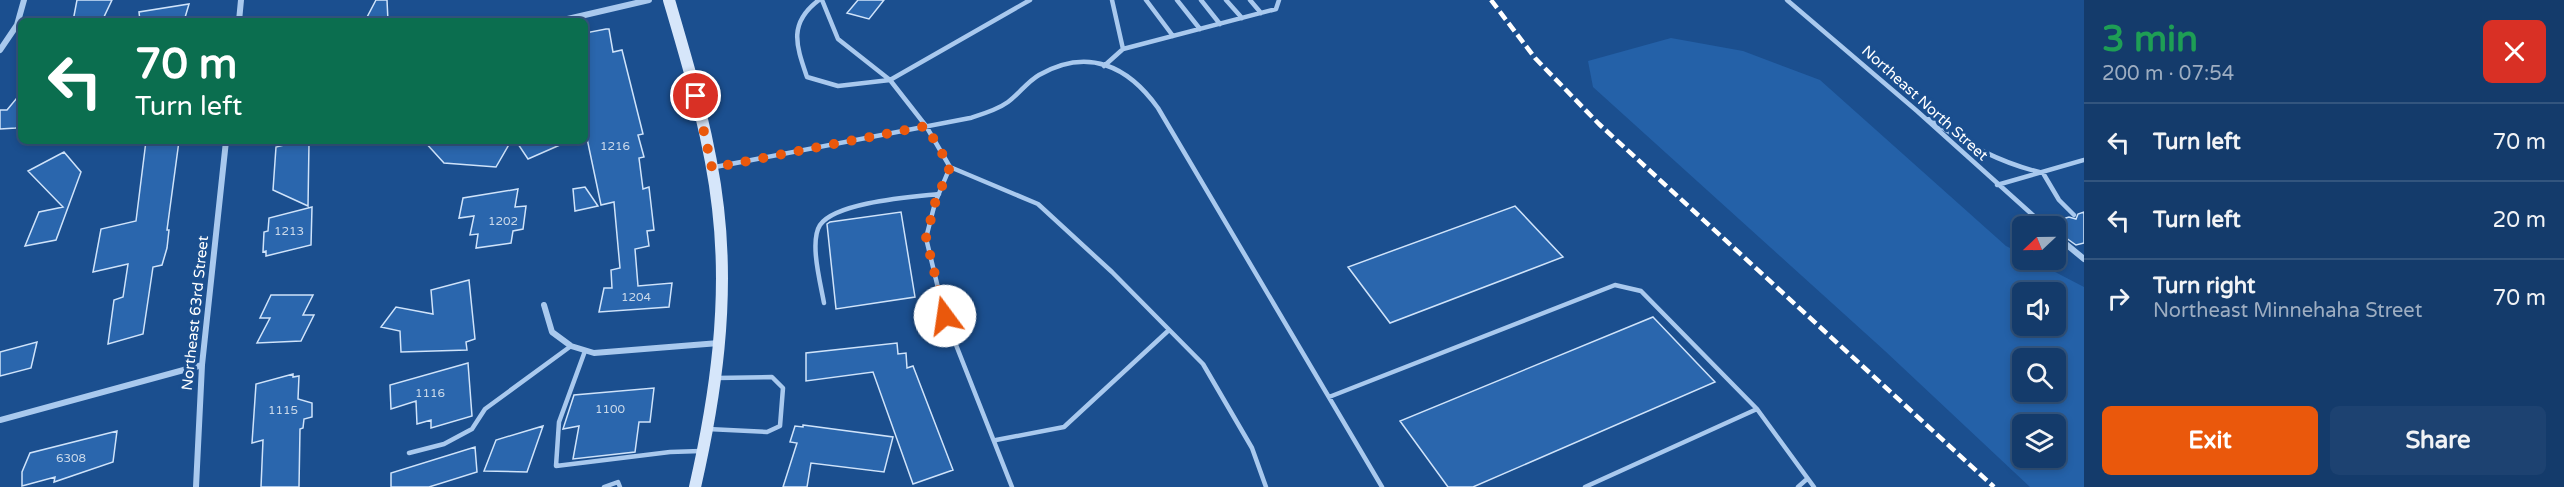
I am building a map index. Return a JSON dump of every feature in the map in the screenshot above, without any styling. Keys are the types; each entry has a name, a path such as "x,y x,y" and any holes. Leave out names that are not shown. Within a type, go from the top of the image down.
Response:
{"main road":[{"path":"669,0 696,96 712,168 723,263 720,343 716,378 704,451 695,487"}],"street":[{"path":"19,18 24,0"},
{"path":"239,18 241,0"},
{"path":"572,18 649,0"},
{"path":"0,50 18,21"},
{"name":"Northeast 63rd Street","path":"196,487 202,365 226,144"},
{"path":"2066,244 2084,259"},
{"path":"544,305 552,332 571,346 594,353 720,343"},
{"path":"0,420 202,365"}],"lane":[{"path":"1030,0 890,80 845,88 826,87 807,77 798,53 796,25 805,9 821,0 838,39 890,80 926,126 950,167 1038,204 1203,364 1252,448 1266,487"},
{"path":"1112,0 1123,49"},
{"path":"1146,0 1173,36"},
{"path":"1177,0 1200,29"},
{"path":"1201,0 1220,24"},
{"path":"1226,0 1242,18"},
{"path":"1250,0 1261,13"},
{"path":"1272,0 1277,5"},
{"path":"1104,66 1123,49 1276,9 1279,0"},
{"name":"Northeast North Street","path":"1786,0 1917,111 2033,216"},
{"path":"712,168 970,118 996,109 1010,101 1031,80 1047,71 1065,66 1104,66 1123,71 1141,85 1158,108 1382,487"},
{"path":"1917,111 1981,155 2012,166 2043,173 2059,200 2074,215"},
{"path":"1997,185 2084,160"},
{"path":"950,167 926,238 945,316 996,440 1012,487"},
{"path":"824,303 815,243 819,226 829,217 848,210 898,198 939,194"},
{"path":"1329,397 1615,285 1628,286 1641,291 1757,409 1814,487"},
{"path":"996,440 1064,427 1169,330"},
{"path":"409,453 444,444 471,429 485,409 571,346"},
{"path":"585,351 559,417 553,447 556,466 670,452 704,451"},
{"path":"708,429 767,432 780,426 783,388 772,377 716,378"},
{"path":"1584,487 1757,409"},
{"path":"1798,487 1807,479"},
{"path":"604,487 618,482 620,487"}],"shaded area":[{"path":"1671,38 1743,51 1820,80 2012,249 2012,270 2051,270 2084,287 2084,487 2030,487 1885,351 1593,87 1588,61"}],"building":[{"path":"77,0 112,0 103,18 74,18"},
{"path":"376,0 387,0 388,18 367,18"},
{"path":"858,0 884,0 869,19 847,13"},
{"path":"189,4 185,18 140,18 139,12"},
{"path":"609,29 613,52 622,50 643,134 638,135 644,157 639,158 643,189 649,187 654,230 647,231 649,246 635,249 638,286 672,283 669,307 599,312 604,288 612,288 611,270 620,268 614,202 601,205 588,143 588,32"},
{"path":"18,97 18,126 16,128 0,129 0,110 7,110"},
{"path":"146,144 179,144 167,230 169,230 167,248 162,265 153,267 143,334 108,344 114,300 123,297 128,264 93,272 101,229 136,221"},
{"path":"288,144 309,144 308,206 273,190 276,147"},
{"path":"427,144 509,144 496,167 444,163"},
{"path":"518,144 562,144 528,159"},
{"path":"64,152 81,172 56,240 25,246 39,212 63,207 28,171"},
{"path":"585,187 598,206 575,211 573,189"},
{"path":"518,189 515,207 526,206 523,229 513,231 511,243 476,248 478,234 470,235 474,216 459,218 463,198"},
{"path":"1515,206 1563,257 1390,323 1348,267"},
{"path":"312,207 311,245 266,256 266,251 263,252 264,232 268,231 269,218"},
{"path":"901,212 915,297 836,309 827,224"},
{"path":"2084,212 2084,243 2076,245 2066,238 2066,218 2076,219 2078,214"},
{"path":"469,280 475,339 466,342 467,350 401,352 400,331 381,327 396,307 433,314 431,290"},
{"path":"271,295 313,295 303,315 314,315 301,341 257,343 270,318 260,318"},
{"path":"1653,317 1715,382 1473,487 1448,487 1400,421"},
{"path":"37,342 31,368 0,376 0,352"},
{"path":"897,343 898,354 906,353 907,368 913,366 953,470 913,484 873,372 806,381 806,353"},
{"path":"468,363 472,416 431,428 431,420 417,424 416,401 391,409 390,385"},
{"path":"293,374 293,377 299,376 298,399 312,403 312,417 304,419 303,428 300,429 299,487 261,487 263,440 252,443 256,384"},
{"path":"654,388 650,422 639,422 635,452 573,459 579,426 563,429 574,395"},
{"path":"803,425 893,437 884,472 811,463 807,487 783,487 797,443 790,442 795,426 803,427"},
{"path":"543,426 527,472 484,471 496,440"},
{"path":"117,431 113,462 54,482 55,477 22,486 22,472 30,453"},
{"path":"475,447 477,472 429,487 391,487 391,473"}],"railway":[{"path":"1491,0 1535,58 1599,124 1994,487"}],"route":[{"path":"696,96 712,168 926,126 950,167 935,203 926,238 945,316"}]}
